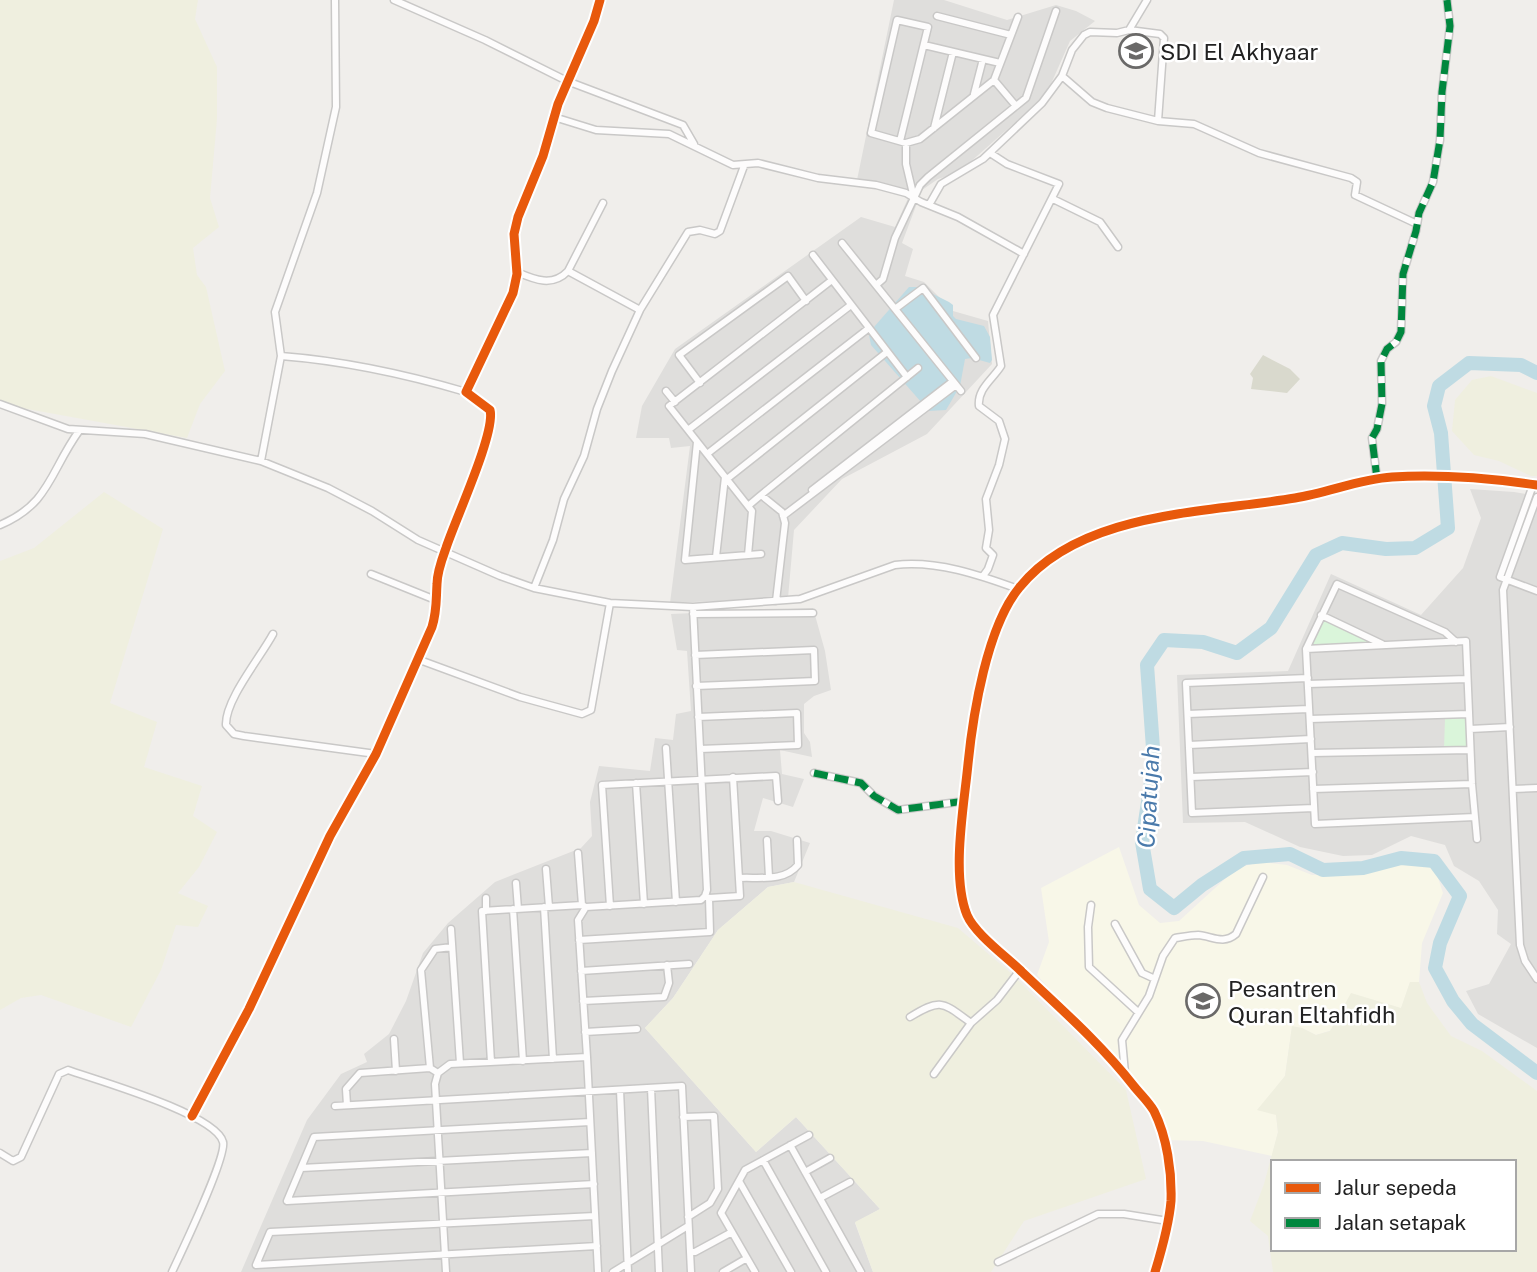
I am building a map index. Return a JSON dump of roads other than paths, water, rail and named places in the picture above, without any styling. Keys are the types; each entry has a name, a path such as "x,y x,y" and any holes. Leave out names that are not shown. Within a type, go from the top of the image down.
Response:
{"street":[{"path":"261,461 281,356 275,312 317,193 336,107 335,0"},
{"path":"394,0 485,40 567,81 683,125 695,146"},
{"path":"466,392 513,293 517,272 514,234 518,217 567,81 594,22 600,0"},
{"path":"1129,30 1147,0"},
{"path":"1377,479 1372,438 1377,429 1382,404 1381,361 1401,332 1403,274 1419,213 1433,182 1440,140 1449,33 1447,0"},
{"path":"876,285 883,279 895,238 920,185 1026,98 1056,11"},
{"path":"937,16 1011,35"},
{"path":"914,198 903,142 928,27 897,20 871,133 903,142 920,139 994,80 1018,17"},
{"path":"929,205 941,184 966,171 990,153 1042,103 1062,76 1072,50 1084,35 1090,32 1117,33 1129,30 1160,34 1164,38 1158,121"},
{"path":"924,45 1000,63"},
{"path":"934,128 953,52"},
{"path":"974,96 983,59"},
{"path":"1062,76 1092,102 1107,108 1158,121 1194,124 1259,153 1350,178 1357,182 1355,195 1417,224"},
{"path":"994,80 1016,106"},
{"path":"554,117 596,130 669,134 724,163 744,166 758,163 818,178 876,185 906,193 958,217 1024,254"},
{"path":"983,576 993,555 986,548 989,530 986,499 999,465 1005,439 999,421 979,406 978,398 1001,366 993,315 1059,186 1057,182 1007,164 990,153"},
{"path":"534,588 562,505 584,456 599,402 640,310 688,232 700,230 715,234 720,231 744,166"},
{"path":"1053,199 1100,222 1118,247"},
{"path":"517,272 535,280 561,278 568,271 603,203"},
{"path":"783,514 957,386 842,243"},
{"path":"813,255 907,377"},
{"path":"568,271 640,310"},
{"path":"700,383 679,355 788,276 806,301"},
{"path":"748,555 752,511 669,406 832,280"},
{"path":"895,309 923,288 976,358"},
{"path":"688,430 851,305"},
{"path":"707,454 869,328"},
{"path":"716,557 726,478 887,352"},
{"path":"192,1116 250,1009 330,836 376,754 432,627 438,601 437,584 445,550 480,459 491,419 490,410 466,392 373,368 324,359 281,356"},
{"path":"748,506 918,368"},
{"path":"666,391 675,402"},
{"path":"0,404 54,425 79,431 145,434 261,461 328,488 372,510 418,540 534,588 610,603 693,610 813,612"},
{"path":"0,525 24,513 40,499 57,463 79,431"},
{"path":"697,442 685,560 761,554"},
{"path":"1155,1272 1168,1220 1171,1185 1164,1139 1153,1110 1125,1073 973,925 967,915 962,892 960,850 972,723 996,632 1018,589 1033,573 1063,550 1085,538 1154,519 1206,509 1293,499 1377,479 1432,476 1470,477 1535,485 1500,577 1537,591"},
{"path":"761,495 783,514 785,523 776,600"},
{"path":"1537,497 1503,590 1520,945 1525,961 1537,979"},
{"path":"693,610 800,599 895,565 910,563 983,576 1018,589"},
{"path":"371,574 438,601"},
{"path":"1456,642 1445,632 1337,584 1306,649 1315,824 1475,817"},
{"path":"417,659 520,697 582,714 591,710 610,603"},
{"path":"579,940 710,932 693,610"},
{"path":"1321,615 1385,646"},
{"path":"273,634 233,698 225,717 226,725 234,734 244,736 376,754"},
{"path":"1306,649 1466,641 1477,839"},
{"path":"695,655 814,650 816,681 696,686"},
{"path":"1314,807 1192,813 1186,683 1468,679"},
{"path":"1188,714 1309,709"},
{"path":"698,717 797,713 798,745 700,749"},
{"path":"1310,719 1469,714"},
{"path":"1469,729 1510,727"},
{"path":"1189,745 1311,739"},
{"path":"666,748 676,902"},
{"path":"1312,753 1470,750"},
{"path":"1191,777 1312,772"},
{"path":"814,773 862,783 874,796 898,810 965,802"},
{"path":"610,906 602,785 776,776 778,801"},
{"path":"491,1062 482,911 610,906 740,896 733,777"},
{"path":"636,783 644,904"},
{"path":"1314,789 1472,783"},
{"path":"1513,789 1537,788"},
{"path":"739,878 783,877 792,873 798,865 797,839"},
{"path":"767,840 769,877"},
{"path":"578,853 584,906 578,920 598,1272"},
{"path":"546,869 553,1059"},
{"path":"1125,1073 1122,1040 1149,996 1163,956 1175,938 1198,935 1230,939 1236,934 1263,877"},
{"path":"516,883 523,1061"},
{"path":"486,898 486,911"},
{"path":"1091,905 1088,967 1138,1012"},
{"path":"1115,924 1142,973 1155,979"},
{"path":"451,929 460,1063"},
{"path":"430,1068 421,970 435,949 452,947"},
{"path":"581,971 689,964"},
{"path":"583,1001 664,997 669,983 667,965"},
{"path":"934,1074 971,1023 997,1000 1020,970"},
{"path":"910,1017 934,1004 943,1005 971,1023"},
{"path":"585,1032 637,1029"},
{"path":"394,1039 396,1071"},
{"path":"446,1272 435,1084 438,1073 450,1064 587,1057"},
{"path":"347,1105 346,1089 360,1073 430,1068 438,1073"},
{"path":"0,1153 13,1161 21,1157 60,1074 68,1070 163,1101 192,1116 221,1137 223,1147 213,1180 172,1272"},
{"path":"335,1106 682,1086 691,1272"},
{"path":"651,1088 659,1272"},
{"path":"620,1090 628,1272"},
{"path":"683,1117 714,1116 718,1189 710,1203 688,1217"},
{"path":"590,1122 314,1137 287,1201 594,1184"},
{"path":"755,1272 721,1213 745,1170 809,1135"},
{"path":"790,1144 860,1272 869,1267"},
{"path":"301,1168 592,1153"},
{"path":"805,1172 830,1158"},
{"path":"763,1160 826,1272"},
{"path":"739,1181 791,1272"},
{"path":"820,1198 850,1182"},
{"path":"998,1262 1098,1214 1124,1214 1168,1220"},
{"path":"595,1216 270,1233 256,1265 597,1246"},
{"path":"612,1272 688,1226"},
{"path":"690,1252 695,1252 732,1232"},
{"path":"723,1272 747,1258"}],"water":[{"path":"909,287 919,287 949,302 953,305 953,316 956,319 984,326 990,337 992,360 990,363 965,359 960,386 946,410 929,411 871,345 869,335 874,327"}],"waterway":[{"name":"Cipatujah","path":"1537,373 1521,365 1469,363 1439,386 1434,406 1441,433 1448,528 1415,548 1386,549 1342,543 1316,555 1271,628 1237,653 1203,642 1164,640 1147,665 1154,762 1142,842 1150,889 1174,908 1202,885 1244,858 1290,854 1323,870 1363,868 1401,858 1434,861 1460,896 1440,943 1435,968 1453,1001 1472,1024 1537,1073"}],"place":[{"name":"SDI El Akhyaar","path":"1136,51"},
{"name":"Pesantren Quran Eltahfidh","path":"1203,1001"}]}
